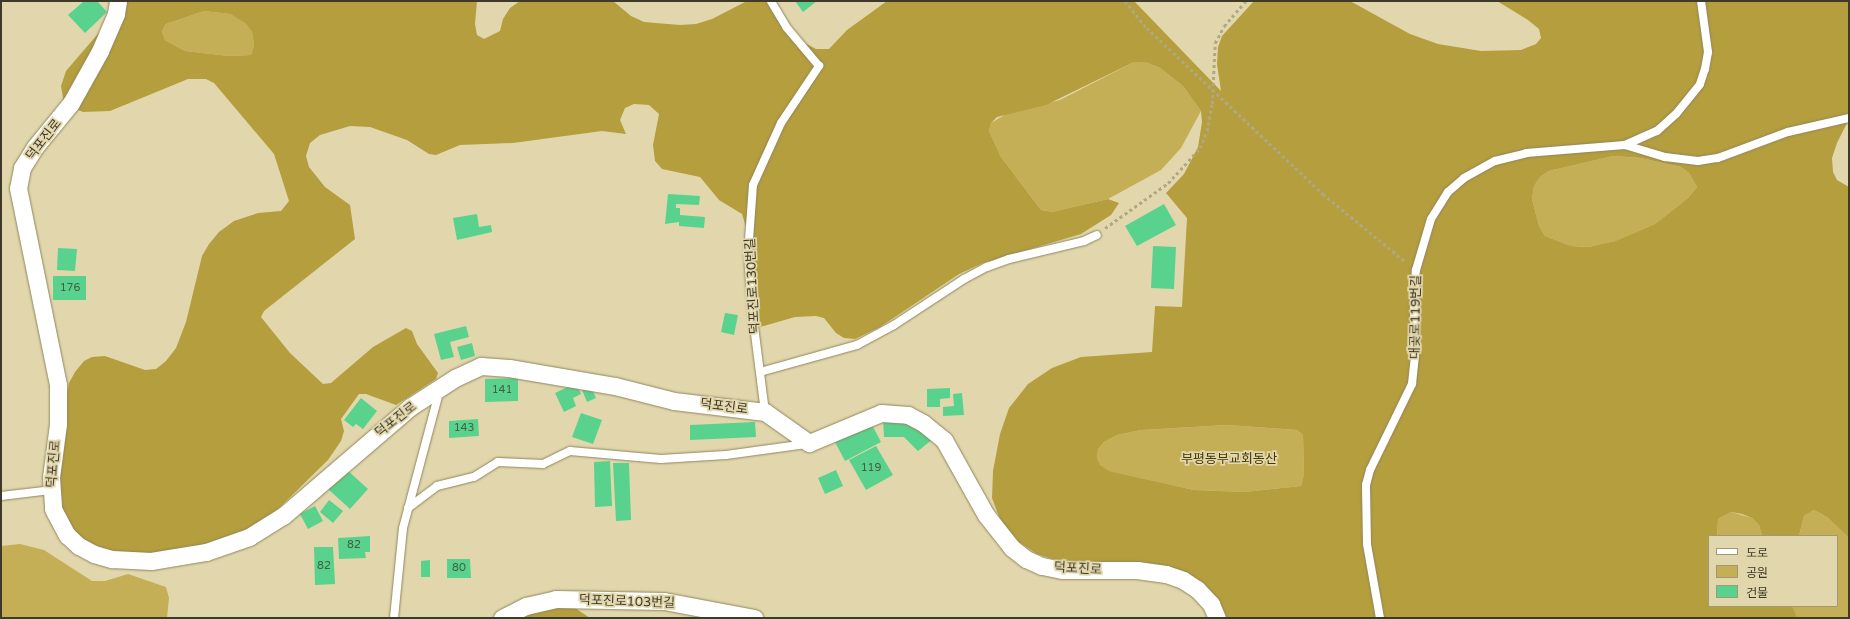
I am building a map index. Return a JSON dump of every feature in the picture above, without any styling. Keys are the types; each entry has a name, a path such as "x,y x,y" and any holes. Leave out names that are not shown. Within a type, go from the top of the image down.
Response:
{"street":[{"name":"덕포진로","path":"118,1 116,14 96,57 71,103 35,147 22,168 18,188 58,385 58,424 51,490 58,522 79,546 94,554 129,561 151,561 206,552 249,537 264,529 410,407 455,378 481,366 509,368 615,386 674,401 765,412 809,443 881,413 908,415 923,423 944,440 986,515 1012,548 1026,559 1042,566 1062,570 1137,570 1166,574 1183,580 1197,589 1211,604 1217,618"},
{"name":"덕포진로103번길","path":"502,618 526,606 556,599 664,601 754,618"}],"lane":[{"name":"덕포진로130번길","path":"765,412 748,254 753,185 781,122 819,66 787,28 771,1"},
{"name":"대곶로119번길","path":"1380,618 1367,544 1366,485 1370,470 1412,384 1415,361 1414,304 1416,270 1424,234 1437,206 1448,192 1479,168 1495,161 1526,153 1625,145 1658,130 1676,114 1700,84 1708,52 1701,1"},
{"path":"1625,145 1666,157 1698,161 1718,158 1788,132 1849,118"},
{"path":"760,372 857,345 894,325 964,279 987,267 1009,259 1084,241 1097,235"},
{"path":"394,618 403,528 440,389"},
{"path":"408,508 437,486 474,477 498,462 543,464 570,451 668,458 726,455 809,443"},
{"path":"1,496 51,490"}],"path":[{"path":"1125,1 1148,28 1323,194 1416,270"},
{"path":"1097,235 1147,195 1168,183 1191,160 1207,131 1214,89 1215,43 1224,26 1246,1"}],"green space":[{"path":"204,11 230,14 246,24 252,32 254,45 251,55 229,56 185,51 165,40 162,31 166,24"},
{"path":"1134,62 1145,62 1160,68 1183,86 1201,111 1181,148 1161,170 1108,199 1052,212 1041,210 1001,157 989,131 991,123 1006,114 1060,100"},
{"path":"1613,156 1641,158 1681,167 1689,173 1697,187 1688,198 1655,224 1615,241 1588,247 1571,246 1545,236 1539,226 1532,199 1534,186 1540,177 1549,171"},
{"name":"부평동부교회동산","path":"1228,425 1297,430 1303,435 1304,474 1301,486 1245,492 1194,490 1108,471 1099,465 1097,458 1098,449 1104,442 1117,435 1141,430"},
{"path":"1814,510 1827,517 1849,538 1849,618 1797,618 1794,613 1792,607 1838,607 1838,535 1799,535 1804,516"},
{"path":"1731,512 1752,518 1759,525 1762,535 1717,535 1718,519"},
{"path":"20,544 44,550 92,581 105,581 128,574 166,587 169,598 167,618 1,618 1,546"}],"shaded area":[{"path":"119,1 477,1 475,24 477,35 484,39 500,31 503,19 510,8 520,1 613,1 631,16 644,22 680,25 696,24 712,19 747,1 767,1 771,3 803,42 816,49 829,49 847,30 887,1 1134,1 1221,91 1217,64 1218,47 1222,36 1254,1 1350,1 1410,34 1438,44 1481,51 1521,50 1536,44 1541,38 1539,29 1528,20 1497,1 1849,1 1849,119 1837,143 1832,158 1833,172 1837,180 1849,187 1849,538 1827,517 1814,510 1804,516 1799,535 1762,535 1759,525 1752,518 1742,514 1731,512 1718,519 1717,535 1708,535 1708,607 1792,607 1797,618 1226,618 1209,590 1101,563 1059,561 1037,554 1019,542 1001,522 992,498 993,471 1000,434 1009,408 1028,384 1052,368 1081,357 1152,352 1155,306 1182,307 1187,218 1166,193 1184,174 1198,147 1202,122 1201,111 1183,86 1160,68 1145,62 1134,62 1046,105 997,117 991,123 989,131 1001,157 1041,210 1052,212 1108,199 1119,203 1111,215 1081,234 983,263 959,274 880,327 855,339 844,338 836,333 824,318 816,316 795,317 760,327 752,323 746,227 742,214 719,200 700,177 662,169 655,161 653,145 659,114 649,105 634,104 625,108 620,120 626,134 602,131 513,143 460,145 436,155 429,154 407,140 370,127 350,126 320,135 310,143 306,156 309,167 325,187 350,205 355,239 264,311 261,317 290,353 323,384 331,383 373,347 406,328 412,331 417,344 438,373 436,379 396,405 366,394 359,394 341,419 344,431 341,441 328,460 279,508 253,528 209,545 137,555 98,548 79,537 65,521 58,505 57,484 66,400 69,383 75,372 84,361 92,357 105,356 145,370 156,369 166,361 176,348 186,322 202,256 209,244 219,232 234,221 258,213 281,211 289,201 274,154 214,83 206,79 188,79 110,111 83,112 64,104 61,86 66,71 108,22","holes":["204,11 230,14 246,24 252,32 254,45 251,55 229,56 185,51 165,40 162,31 166,24","1613,156 1641,158 1681,167 1689,173 1697,187 1688,198 1655,224 1615,241 1588,247 1571,246 1545,236 1539,226 1532,199 1534,186 1540,177 1549,171","1228,425 1297,430 1303,435 1304,474 1301,486 1245,492 1194,490 1109,471 1100,465 1097,458 1098,449 1104,442 1117,435 1141,430"]},
{"path":"572,606 590,618 514,618 547,607"}],"building":[{"path":"84,1 97,1 107,12 85,33 68,15"},
{"path":"795,1 817,1 803,12"},
{"path":"668,194 700,196 699,205 676,204 676,208 680,208 680,215 705,217 704,228 679,226 679,222 665,224"},
{"path":"1164,204 1176,225 1137,246 1125,226"},
{"path":"477,214 479,227 491,225 492,232 457,240 453,218"},
{"path":"1153,246 1176,247 1174,289 1151,288"},
{"path":"58,248 77,249 75,271 57,270"},
{"path":"53,276 86,276 86,300 53,300"},
{"path":"725,313 738,315 734,335 721,332"},
{"path":"466,326 469,337 450,342 454,357 441,360 434,334"},
{"path":"472,343 475,356 461,360 457,347"},
{"path":"518,378 518,401 485,402 485,379"},
{"path":"576,383 581,394 573,398 576,406 564,412 555,393"},
{"path":"591,386 596,398 587,402 582,390"},
{"path":"950,388 950,398 940,399 940,407 927,407 927,389"},
{"path":"962,393 964,415 943,416 943,407 954,406 953,394"},
{"path":"361,398 377,411 363,429 356,424 353,427 344,420"},
{"path":"581,413 602,420 593,444 572,437"},
{"path":"478,419 479,436 449,438 449,421"},
{"path":"883,419 910,420 933,439 918,451 904,437 884,437"},
{"path":"755,422 756,437 690,440 690,425"},
{"path":"871,423 881,442 845,461 835,442"},
{"path":"876,446 893,475 866,490 849,460"},
{"path":"610,461 612,506 595,507 594,462"},
{"path":"613,463 629,463 631,520 616,521"},
{"path":"346,469 368,489 350,509 328,489"},
{"path":"836,470 843,486 825,494 818,478"},
{"path":"329,500 343,511 333,523 320,512"},
{"path":"315,506 323,521 308,529 300,514"},
{"path":"370,536 370,552 365,552 366,558 339,559 338,538"},
{"path":"314,547 333,547 335,584 315,585"},
{"path":"447,559 470,559 471,578 447,578"},
{"path":"430,560 430,577 421,577 421,561"}]}
